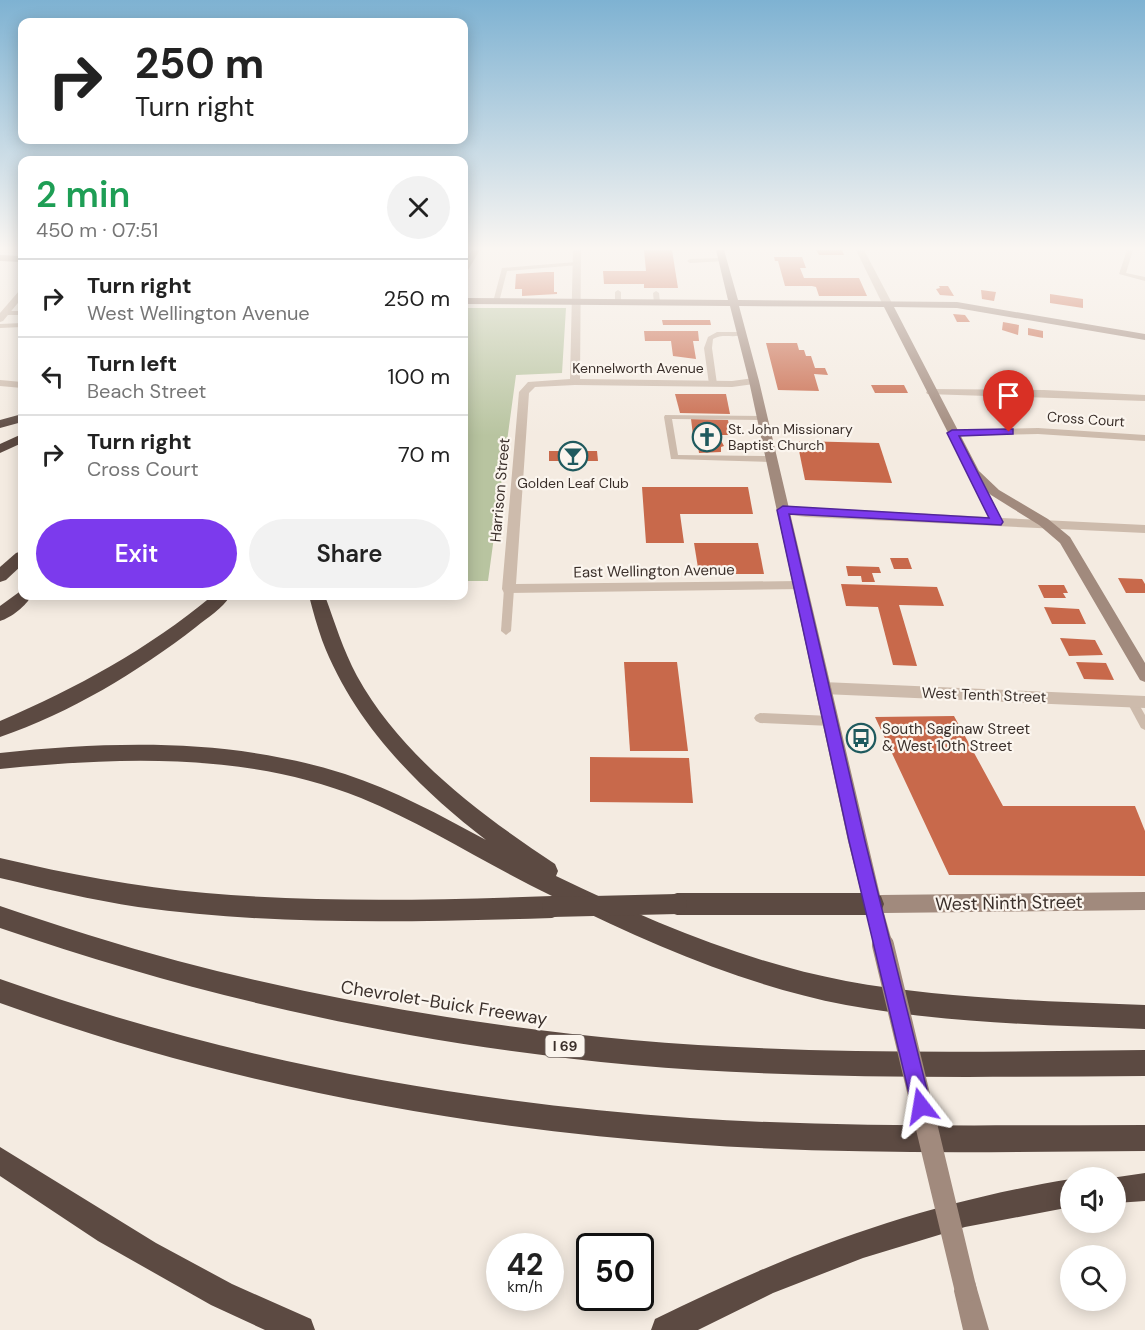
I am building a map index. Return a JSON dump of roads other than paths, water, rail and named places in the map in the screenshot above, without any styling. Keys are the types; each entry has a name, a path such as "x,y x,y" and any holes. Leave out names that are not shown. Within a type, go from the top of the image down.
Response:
{"highway":[{"path":"0,424 18,419"},
{"path":"0,449 18,440"},
{"path":"0,571 18,558"},
{"path":"0,576 18,559"},
{"path":"0,615 18,600"},
{"path":"0,729 50,707 129,666 179,632 217,600"},
{"path":"318,600 328,634 354,685 371,712 415,767 470,818 501,841 575,890 621,916"},
{"path":"0,762 56,755 156,752 219,756 291,769 346,784 381,797 527,873 621,916 751,969 840,992 966,1008 1145,1017"},
{"path":"0,868 107,892 230,908 368,912 677,904 873,904"},
{"name":"Chevrolet-Buick Freeway","path":"0,917 135,962 243,990 415,1025 558,1045 750,1060 929,1064 1145,1063"},
{"path":"0,991 105,1026 191,1051 292,1075 502,1111 613,1124 851,1138 1145,1138"},
{"path":"0,1160 136,1248 215,1290 300,1330"},
{"path":"1126,1188 1145,1187"},
{"path":"666,1330 730,1297 842,1250 943,1218 1060,1195"}],"street":[{"path":"575,312 575,382"},
{"path":"735,312 754,381 873,904 976,1330"},
{"path":"891,312 997,522"},
{"path":"999,312 1145,337"},
{"name":"Kennelworth Avenue","path":"525,392 532,384 575,382 713,384 754,381"},
{"path":"0,383 18,385"},
{"name":"Harrison Street","path":"509,590 525,392"},
{"path":"931,392 1044,393 1145,398"},
{"name":"Cross Court","path":"952,433 1038,431 1145,438"},
{"path":"972,470 996,493 1046,525 1070,547 1145,676"},
{"path":"783,510 1145,529"},
{"name":"East Wellington Avenue","path":"509,590 799,586"},
{"name":"West Tenth Street","path":"823,688 1139,702"},
{"name":"West Ninth Street","path":"873,904 1145,902"}],"lane":[{"path":"2,316 18,314"},
{"path":"0,326 18,326"},
{"path":"713,384 708,348 710,338 717,334 741,334"},
{"path":"762,418 668,417 674,458 771,459"},
{"path":"506,631 509,590"},
{"path":"1139,702 1145,725"},
{"path":"760,718 831,721"}],"place":[{"name":"St. John Missionary Baptist Church","path":"707,437"},
{"name":"Golden Leaf Club","path":"573,456"},
{"name":"South Saginaw Street & West 10th Street","path":"861,738"}]}
